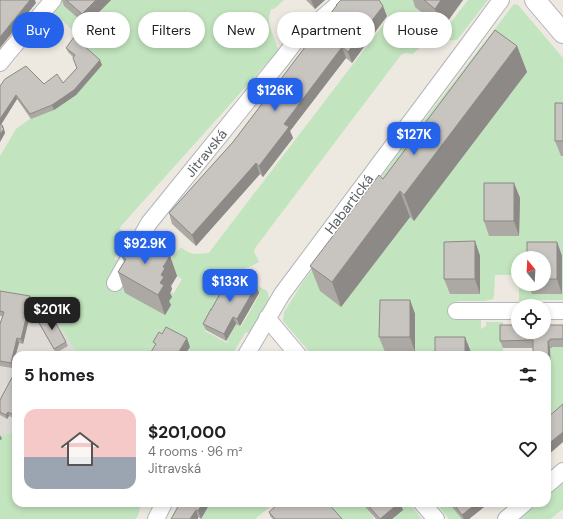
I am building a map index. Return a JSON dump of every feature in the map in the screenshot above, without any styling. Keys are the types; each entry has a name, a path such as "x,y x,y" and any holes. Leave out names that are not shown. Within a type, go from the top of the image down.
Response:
{"street":[{"path":"0,63 53,0"},
{"name":"Jitravská","path":"115,283 149,223 297,39 343,0"},
{"name":"Habartická","path":"248,351 282,294 501,0"},
{"path":"535,0 563,33"},
{"path":"456,311 511,311"},
{"path":"551,311 563,311"},
{"path":"267,318 295,351"},
{"path":"551,482 563,471"},
{"path":"156,519 162,507"},
{"path":"426,507 436,519"},
{"path":"506,519 520,507"}],"shaded area":[{"path":"11,298 57,305 54,317 75,351 12,351 12,433 0,436 0,335"}],"green space":[{"path":"63,0 284,0 274,9 271,9 269,17 269,12 213,12 213,48 269,48 269,24 279,52 276,55 275,54 121,226 120,229 124,232 119,241 114,259 119,261 149,240 144,249 153,254 160,241 167,247 157,265 168,303 168,295 171,292 174,293 182,279 166,270 175,254 181,247 191,253 209,253 365,48 375,48 375,35 383,25 383,48 419,48 413,54 405,53 401,55 255,248 254,252 259,262 246,268 239,280 234,278 205,331 227,343 227,340 236,324 241,327 260,293 255,289 259,287 266,290 269,298 268,303 254,327 250,332 245,333 234,351 190,351 188,350 189,347 173,351 75,351 54,317 57,305 0,296 0,156 16,129 31,118 53,109 54,110 64,104 63,103 72,97 102,65 83,48 130,48 130,12 72,12 72,30 64,22 64,12 53,11"},
{"path":"376,0 420,0 429,12 385,12"},
{"path":"468,0 488,0 457,40 452,40 452,21"},
{"path":"514,4 518,5 563,58 563,118 561,155 563,156 563,300 519,299 519,291 551,290 562,294 562,257 551,257 551,251 511,251 511,275 495,275 493,299 484,301 457,301 458,317 481,318 481,329 486,326 486,322 503,322 503,351 309,351 283,321 284,312 303,282 408,141","holes":["526,71 414,220 410,217"]},
{"path":"552,345 563,345 563,414 551,424 551,351 539,351"},
{"path":"12,433 12,507 140,507 138,516 135,519 0,519 0,436"},
{"path":"563,482 563,509 550,519 519,519 533,507 551,507 551,492"},
{"path":"208,507 270,507 256,518 257,519 201,519"},
{"path":"330,507 367,507 366,508 374,519 340,519"},
{"path":"401,507 412,507 422,519 392,519 403,510"},
{"path":"439,507 458,507 462,519 449,519"}],"building":[{"path":"0,0 30,0 20,12 12,12 12,22 0,37"},
{"path":"66,0 96,0 84,12 80,12"},
{"path":"341,0 379,0 383,6 375,17 375,12 332,12"},
{"path":"424,0 441,0 435,9"},
{"path":"495,30 517,46 404,195 400,191 332,282 310,266 379,175 383,179"},
{"path":"72,40 72,48 86,48 100,60 74,90 52,105 30,114 16,95 0,119 0,86 5,79 26,66 44,84 57,74 63,83 77,68 73,58 75,55 66,48"},
{"path":"304,48 341,48 284,124 289,127 259,166 256,163 192,235 169,213 233,142"},
{"path":"343,48 351,48 348,52"},
{"path":"555,103 563,103 563,141 555,141"},
{"path":"0,124 4,129 0,134"},
{"path":"484,183 514,183 514,221 484,221"},
{"path":"136,237 170,256 163,267 165,268 161,275 164,277 160,283 164,285 158,295 118,272 126,259 122,257 128,248 130,248"},
{"path":"475,241 475,279 444,279 444,242"},
{"path":"527,242 557,242 557,279 551,279 551,251 527,251"},
{"path":"232,272 256,286 237,319 233,317 224,334 203,324"},
{"path":"0,291 30,296 24,313 27,314 21,339 17,338 14,351 12,351 11,363 0,361 0,324 4,312 0,311"},
{"path":"380,300 410,300 410,337 379,337"},
{"path":"51,314 66,342 54,349 38,321"},
{"path":"500,325 511,325 511,339 550,339 550,341 548,341 548,351 533,351 533,340 500,341"},
{"path":"551,325 563,325 563,339 551,339"},
{"path":"166,327 187,338 179,351 152,351 156,344 153,342 159,332 162,334"},
{"path":"435,337 465,337 465,351 435,351"},
{"path":"12,378 12,414 8,412 6,415 0,412 0,400"},
{"path":"563,404 563,432 551,442 551,414"},
{"path":"178,507 200,507 198,511 196,510 190,519 171,519"},
{"path":"275,507 332,507 342,519 275,519 269,512"},
{"path":"370,507 394,507 380,519"},
{"path":"456,507 472,507 462,515"}]}
